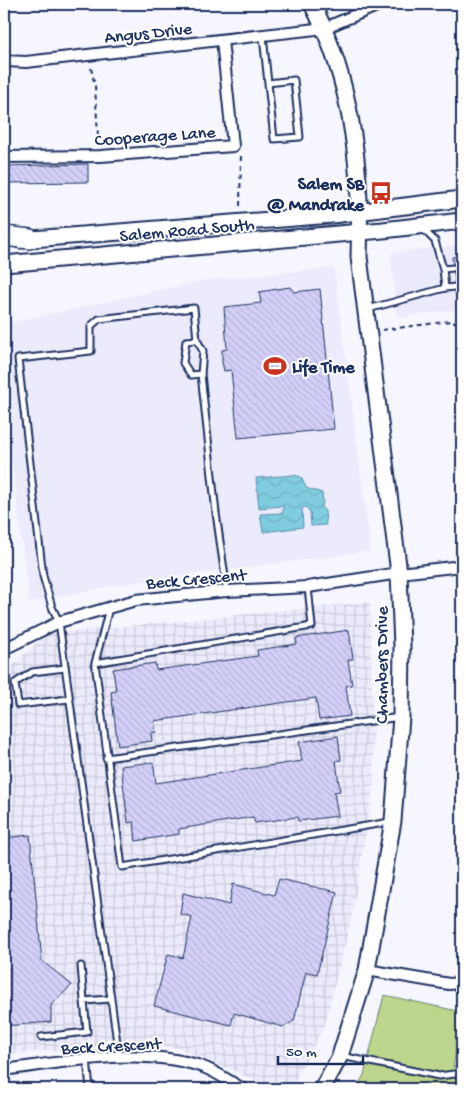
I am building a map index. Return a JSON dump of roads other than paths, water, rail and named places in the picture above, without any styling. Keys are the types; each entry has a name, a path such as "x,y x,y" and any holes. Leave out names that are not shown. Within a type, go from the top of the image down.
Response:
{"highway":[{"path":"4,236 30,239"}],"street":[{"name":"Chambers Drive","path":"312,4 324,28 350,108 360,212 359,257 399,573 402,646 401,717 393,821 367,970 340,1056 322,1089"},
{"name":"Angus Drive","path":"4,61 26,62 324,28 381,4"},
{"name":"Cooperage Lane","path":"4,157 102,156 233,146 222,40"},
{"name":"Salem Road South","path":"4,241 360,212 462,199"},
{"name":"Salem Road South","path":"4,264 360,232 462,220"},
{"name":"Beck Crescent","path":"4,649 59,622 136,600 227,590 308,587 399,573 462,566"},
{"path":"367,970 450,984 459,983 462,976"},
{"name":"Beck Crescent","path":"4,1070 87,1059 168,1058 205,1067 243,1089"}],"lane":[{"path":"263,36 268,84 274,139 300,137 294,80 268,84"},
{"path":"420,226 435,241 443,269 445,288"},
{"path":"443,269 453,268"},
{"path":"365,310 445,288 455,287"},
{"path":"119,1059 59,622 52,607 43,576 18,359 90,351 91,326 99,318 194,308 197,340 203,350 201,374 216,513 227,590"},
{"path":"197,340 186,341 184,362 191,376 201,374"},
{"path":"95,663 312,626 308,587"},
{"path":"109,607 95,663 106,758 122,867 393,821"},
{"path":"65,668 32,672 15,683 18,705 69,699"},
{"path":"106,758 401,717"},
{"path":"41,1036 87,1032 81,966"},
{"path":"84,1001 110,998"},
{"path":"340,1056 439,1076 462,1073"},
{"path":"87,1059 90,1089"}],"water":[{"path":"294,475 301,477 306,488 322,493 323,503 321,507 325,511 326,525 311,526 310,512 306,507 302,508 303,527 263,532 260,514 283,513 283,506 259,508 256,478"}],"place":[{"name":"Salem SB @ Mandrake","path":"381,193"},
{"name":"Life Time","path":"275,366"}]}
